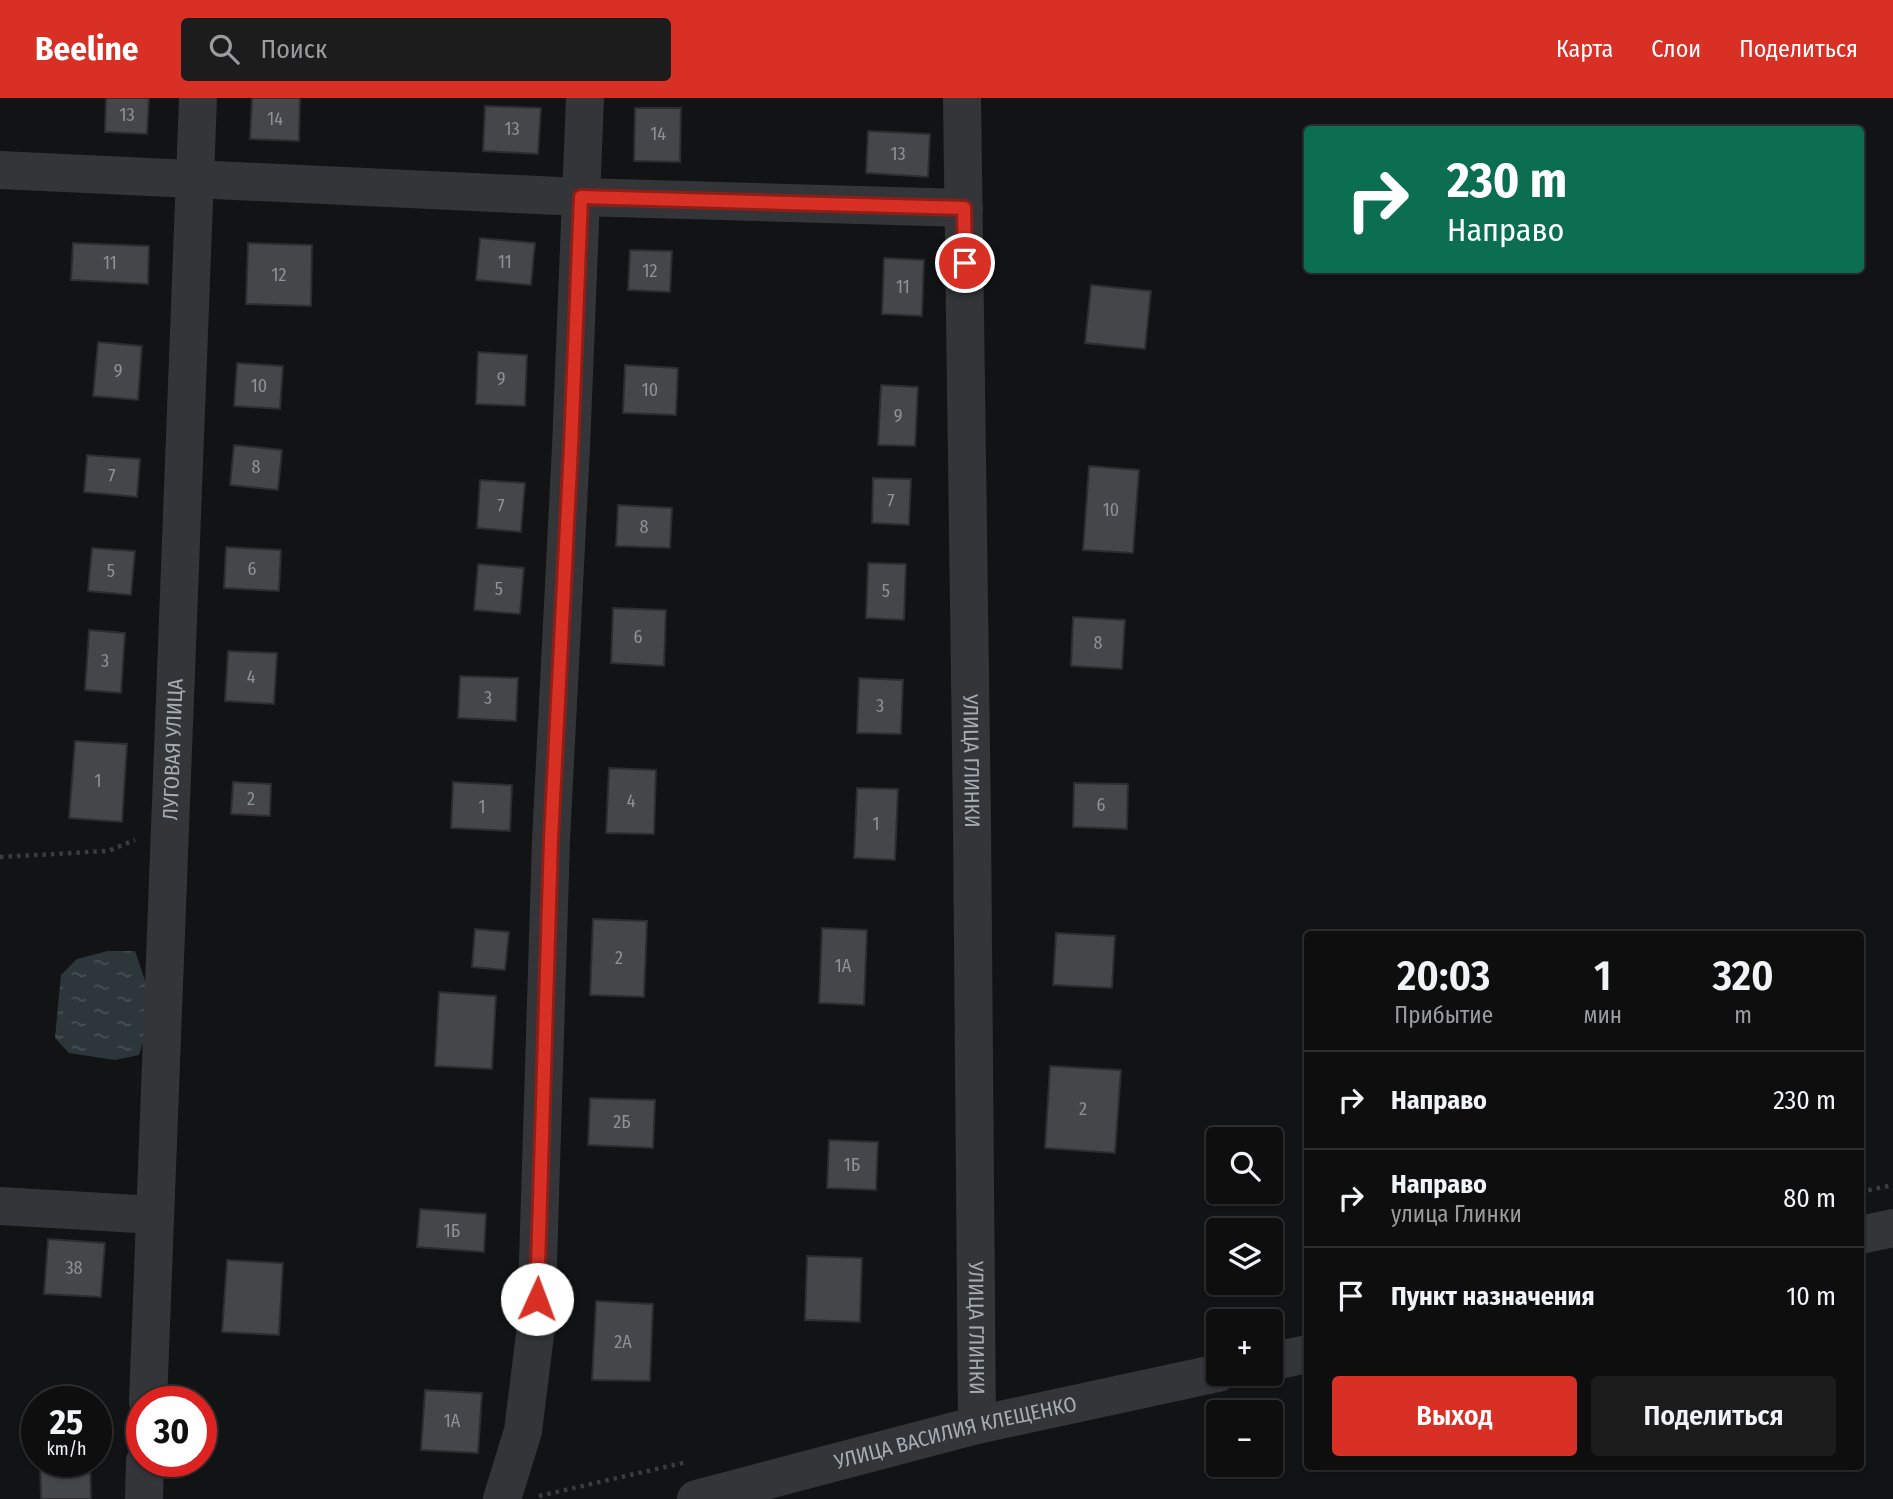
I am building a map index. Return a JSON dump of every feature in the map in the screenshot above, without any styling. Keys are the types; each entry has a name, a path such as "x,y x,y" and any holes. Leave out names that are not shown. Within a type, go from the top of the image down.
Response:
{"street":[{"name":"ЛУГОВАЯ УЛИЦА","path":"149,1386 198,98"},
{"path":"502,1499 523,1431 536,1327 551,839 585,98"},
{"name":"УЛИЦА ГЛИНКИ","path":"962,98 978,1425"},
{"path":"0,170 581,197 964,208"},
{"path":"0,1206 155,1215"},
{"path":"1864,1234 1893,1228"},
{"path":"1283,1359 1304,1355"},
{"name":"УЛИЦА ВАСИЛИЯ КЛЕЩЕНКО","path":"696,1499 978,1425 1206,1376"},
{"path":"144,1499 145,1477"}],"path":[{"path":"0,857 108,850 139,839"},
{"path":"1864,1191 1893,1185"}],"water":[{"path":"108,951 135,951 154,1007 139,1055 115,1060 69,1053 55,1038 61,975 77,959"}],"building":[{"path":"106,98 149,98 147,134 105,132"},
{"path":"252,98 300,98 299,141 250,139"},
{"path":"485,106 541,108 538,154 483,151"},
{"path":"635,108 681,108 680,162 634,161"},
{"path":"868,131 930,134 928,177 866,173"},
{"path":"480,238 535,243 531,285 476,280"},
{"path":"73,243 149,246 148,284 71,280"},
{"path":"248,243 312,245 311,306 246,304"},
{"path":"630,250 672,251 670,292 628,290"},
{"path":"884,258 924,260 922,316 882,314"},
{"path":"1091,285 1151,291 1145,349 1085,343"},
{"path":"98,342 142,346 138,400 93,396"},
{"path":"478,352 527,355 525,406 476,404"},
{"path":"237,363 283,366 280,409 234,406"},
{"path":"625,365 678,368 676,415 623,413"},
{"path":"881,385 918,387 915,446 878,445"},
{"path":"234,445 282,450 278,490 230,485"},
{"path":"87,455 140,459 137,497 84,492"},
{"path":"1089,466 1139,470 1133,553 1083,550"},
{"path":"873,478 911,479 909,525 872,523"},
{"path":"480,480 525,483 521,532 477,528"},
{"path":"618,505 672,508 670,548 616,546"},
{"path":"226,547 281,550 279,591 224,588"},
{"path":"92,548 135,551 131,595 88,591"},
{"path":"868,563 906,564 904,620 866,618"},
{"path":"478,564 524,568 520,614 474,610"},
{"path":"613,608 666,610 664,666 611,663"},
{"path":"1073,617 1125,620 1122,669 1071,666"},
{"path":"89,630 125,633 121,693 85,690"},
{"path":"228,651 277,653 274,704 225,701"},
{"path":"460,676 518,678 516,721 458,718"},
{"path":"859,678 903,680 901,734 857,733"},
{"path":"75,741 127,744 122,822 69,818"},
{"path":"609,768 656,770 654,834 606,833"},
{"path":"233,782 271,784 270,816 231,814"},
{"path":"453,782 512,785 510,831 451,828"},
{"path":"1074,783 1128,784 1127,829 1073,827"},
{"path":"857,788 898,789 895,860 854,858"},
{"path":"593,919 647,921 644,997 590,995"},
{"path":"822,928 867,930 864,1005 819,1003"},
{"path":"475,929 509,932 505,970 472,967"},
{"path":"1056,933 1115,936 1112,988 1053,985"},
{"path":"439,992 496,996 492,1069 435,1066"},
{"path":"1050,1066 1121,1070 1115,1153 1045,1148"},
{"path":"590,1098 655,1100 653,1148 588,1145"},
{"path":"829,1140 878,1142 876,1190 827,1188"},
{"path":"420,1209 486,1214 484,1252 417,1247"},
{"path":"48,1239 105,1243 101,1297 44,1294"},
{"path":"807,1256 862,1258 860,1322 805,1320"},
{"path":"227,1260 283,1263 279,1335 222,1332"},
{"path":"596,1301 653,1304 650,1381 592,1380"},
{"path":"425,1390 482,1393 478,1453 421,1450"},
{"path":"40,1477 90,1477 91,1499 41,1499"}],"route":[{"path":"537,1299 551,839 581,197 964,208 965,263"}]}
